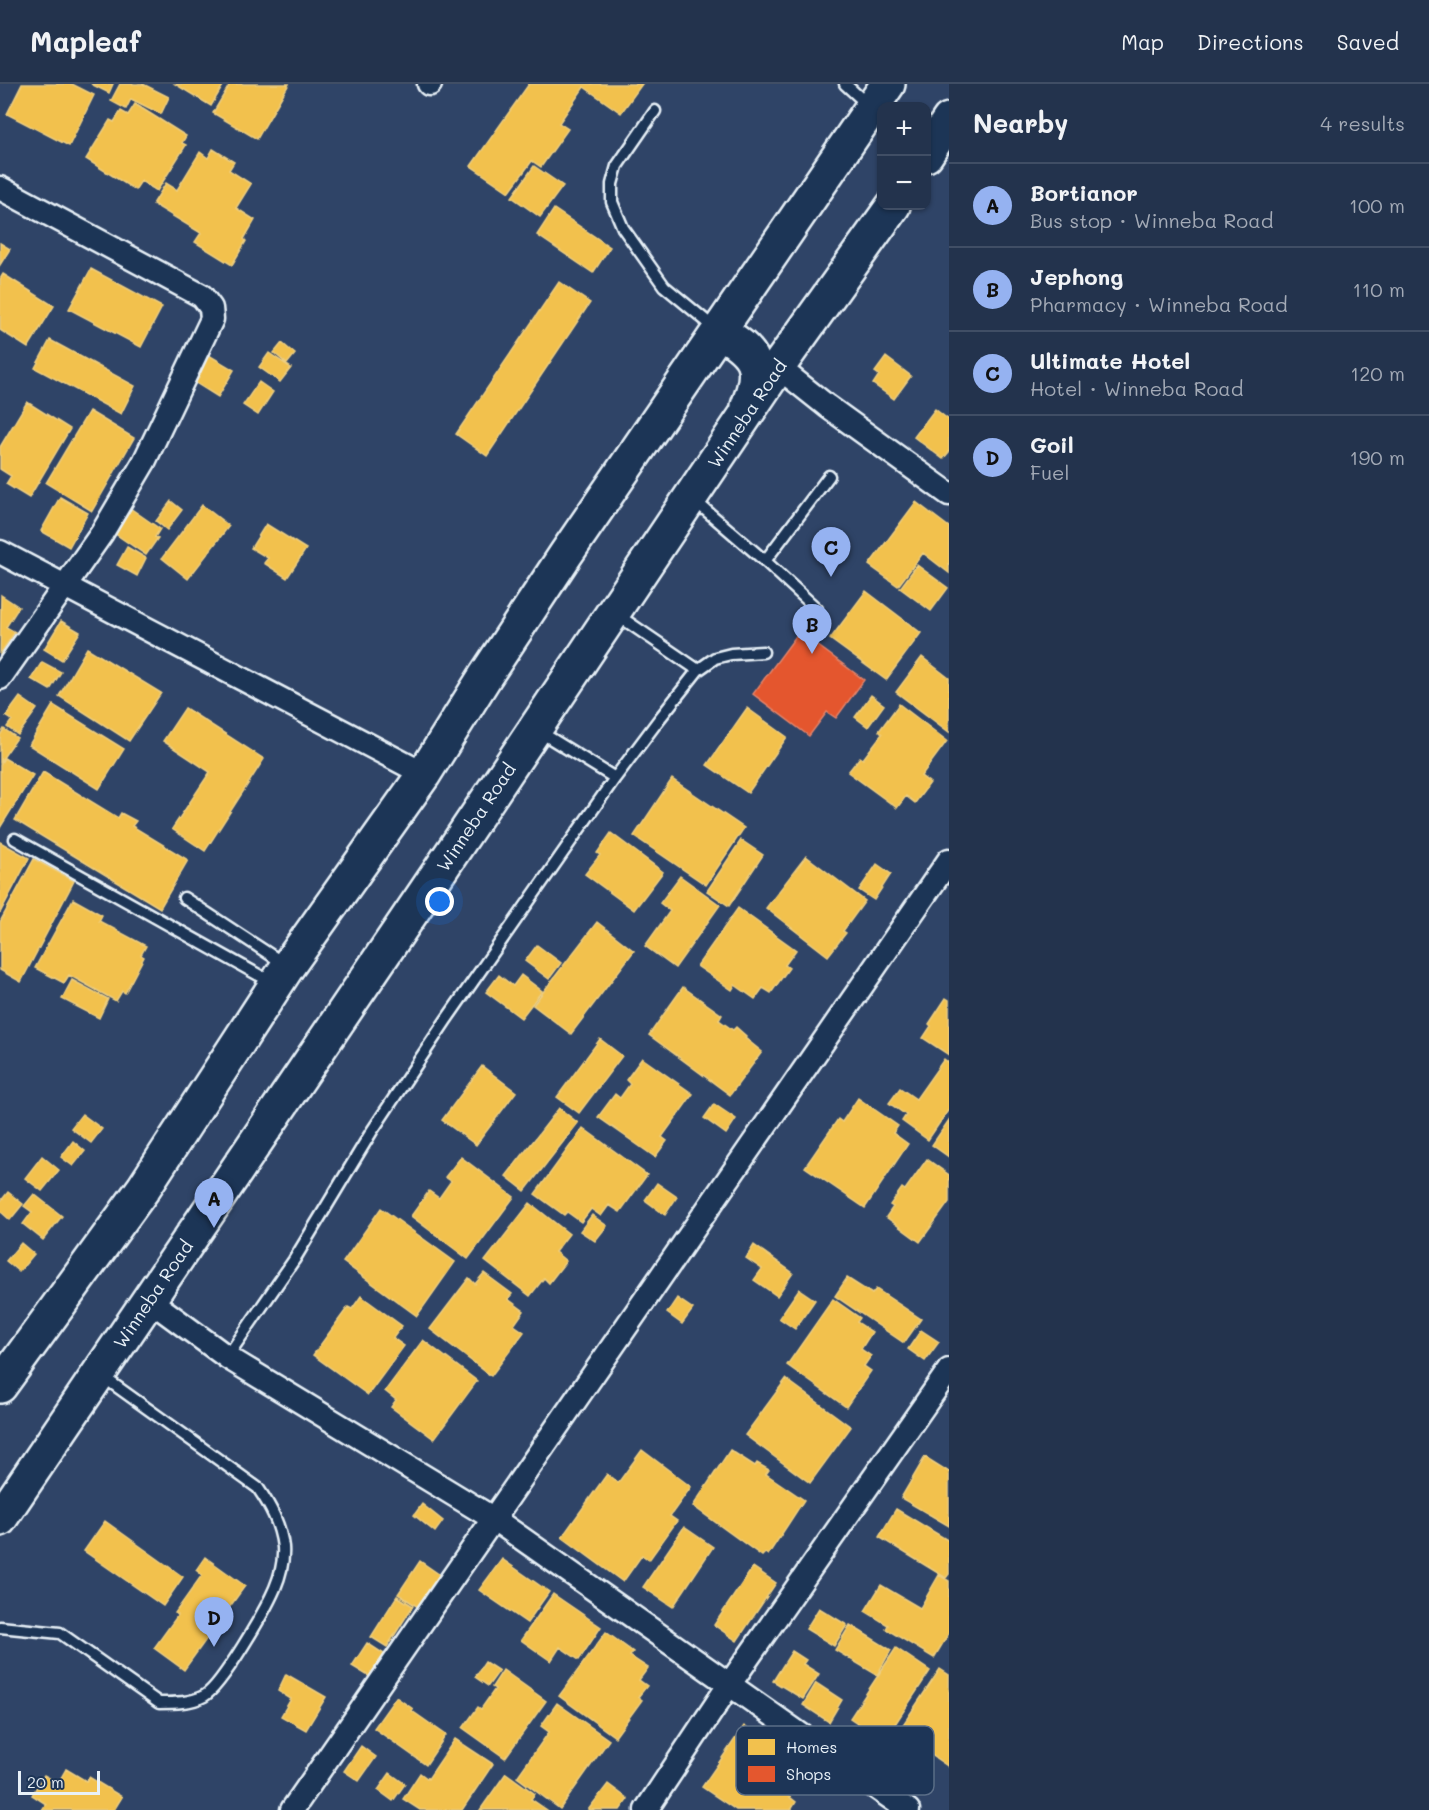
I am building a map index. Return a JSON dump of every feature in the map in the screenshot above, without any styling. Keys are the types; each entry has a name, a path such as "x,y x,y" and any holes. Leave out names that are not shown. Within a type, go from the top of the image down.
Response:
{"highway":[{"path":"0,1386 143,1189 282,975 424,774 498,656 879,96"},
{"path":"931,149 949,120"},
{"name":"Winneba Road","path":"0,1519 740,427 778,367 889,210"},
{"path":"719,331 740,343 752,357 756,375 753,392 740,427"}],"street":[{"path":"0,188 202,296 211,308 212,319 144,462 102,533 0,678"},
{"path":"778,367 827,406 949,495"},
{"path":"0,552 424,774"},
{"path":"292,1810 949,860"},
{"path":"148,1299 227,1357 494,1519 788,1726"},
{"path":"646,1810 729,1685 949,1370"},
{"path":"887,1795 908,1810"}],"lane":[{"path":"845,84 879,96"},
{"path":"655,111 617,166 612,184 612,202 623,228 664,286 719,331"},
{"path":"765,561 829,476"},
{"path":"691,498 817,609"},
{"path":"613,612 698,670"},
{"path":"227,1357 294,1260 372,1131 440,1029 615,778 660,718 698,670 715,658 730,654 763,652"},
{"path":"535,728 615,778"},
{"path":"15,839 282,975"},
{"path":"184,898 282,975"},
{"path":"0,1627 60,1633 159,1703 176,1703 206,1695 226,1674 275,1588 282,1567 283,1548 273,1510 258,1488 98,1373"}],"building: Homes":[{"path":"22,84 72,84 94,95 69,146 7,114"},
{"path":"91,84 113,84 109,93"},
{"path":"120,84 143,84 169,97 161,114 131,99 126,109 111,101"},
{"path":"175,84 224,84 211,106"},
{"path":"230,84 289,84 257,139 213,113"},
{"path":"529,84 642,84 621,113 584,87 559,123 568,129 541,167 532,161 509,192 471,166"},
{"path":"135,104 186,136 182,143 186,145 157,191 141,181 135,190 86,159 110,120 114,122 121,111 128,115"},
{"path":"213,149 234,162 229,170 251,184 236,208 255,220 232,265 195,242 201,233 153,204 166,183 177,190 200,152 208,158"},
{"path":"534,166 563,186 540,217 512,197"},
{"path":"554,209 610,247 593,273 537,235"},
{"path":"0,243 10,249 0,265"},
{"path":"91,269 162,307 141,347 69,309"},
{"path":"3,274 54,306 28,348 0,330 0,279"},
{"path":"559,282 590,303 487,456 456,434"},
{"path":"50,340 135,386 121,414 35,368"},
{"path":"282,343 295,354 287,364 274,353"},
{"path":"269,353 291,368 280,382 259,367"},
{"path":"207,354 234,370 218,397 191,380"},
{"path":"886,357 911,376 894,399 873,384 879,375 875,372"},
{"path":"259,382 273,392 258,415 243,405"},
{"path":"27,402 70,429 29,498 6,484 11,476 0,469 0,447"},
{"path":"935,409 949,420 949,452 943,459 914,437"},
{"path":"89,411 134,438 92,511 46,483"},
{"path":"60,497 88,513 69,547 41,531"},
{"path":"171,501 182,510 167,530 156,521"},
{"path":"916,502 949,527 949,573 923,553 898,586 869,565"},
{"path":"202,505 229,526 188,579 162,558"},
{"path":"130,508 160,529 155,537 158,538 146,555 114,533"},
{"path":"266,524 306,549 287,578 264,563 268,558 251,548"},
{"path":"127,547 146,558 137,576 117,565"},
{"path":"917,565 948,588 931,611 900,588"},
{"path":"866,591 921,633 886,680 830,639"},
{"path":"1,595 19,607 6,627 15,632 0,654"},
{"path":"61,621 80,632 62,660 44,649"},
{"path":"87,648 161,693 129,741 59,696"},
{"path":"922,657 949,678 949,732 896,692"},
{"path":"42,662 61,672 50,690 31,679"},
{"path":"871,695 884,705 868,727 855,717"},
{"path":"20,697 37,709 18,735 7,727 12,720 6,716"},
{"path":"899,704 947,741 921,776 930,783 915,803 906,796 897,808 848,772 860,757 863,759 882,734 879,731"},
{"path":"53,705 124,749 99,789 29,745"},
{"path":"185,708 264,759 205,851 172,829 210,772 163,741"},
{"path":"747,708 787,737 748,793 707,765"},
{"path":"4,729 17,738 0,762 0,735"},
{"path":"4,758 33,775 0,828 0,765"},
{"path":"43,772 118,818 121,813 136,821 132,826 188,860 160,908 15,820"},
{"path":"672,779 744,828 706,885 634,836"},
{"path":"611,833 663,872 634,910 585,874 600,855 597,853"},
{"path":"741,840 763,855 729,906 707,891"},
{"path":"0,842 29,858 0,913"},
{"path":"806,856 865,901 843,931 846,933 828,956 766,908"},
{"path":"34,859 74,881 21,982 0,970 0,922"},
{"path":"877,864 891,874 874,900 859,890"},
{"path":"680,876 720,905 675,968 645,946 670,911 660,903"},
{"path":"73,899 102,915 99,921 146,946 141,955 144,957 125,993 122,991 116,1001 69,975 64,983 35,968"},
{"path":"738,908 796,950 785,965 789,968 771,993 763,988 755,999 735,985 732,990 697,966"},
{"path":"597,922 634,951 571,1034 533,1005"},
{"path":"537,945 561,963 549,979 525,961"},
{"path":"499,975 513,986 521,975 542,991 521,1018 486,992"},
{"path":"72,980 108,999 99,1018 62,999"},
{"path":"683,987 722,1015 719,1020 733,1030 736,1027 762,1052 730,1095 649,1035"},
{"path":"946,998 949,1000 949,1055 923,1038"},
{"path":"600,1039 622,1056 579,1113 557,1097"},
{"path":"642,1058 693,1094 662,1137 667,1141 655,1157 598,1117 615,1094 620,1098 630,1084 626,1080"},
{"path":"944,1059 949,1063 949,1109 928,1140 902,1121 906,1115 889,1103 900,1088 916,1099"},
{"path":"482,1066 516,1092 476,1145 442,1120"},
{"path":"858,1098 898,1126 893,1133 908,1144 865,1208 805,1167 838,1119 842,1122"},
{"path":"714,1104 736,1119 726,1134 704,1118"},
{"path":"559,1108 578,1123 525,1191 506,1176"},
{"path":"82,1114 102,1129 91,1143 71,1128"},
{"path":"949,1120 949,1157 932,1145"},
{"path":"583,1128 647,1175 620,1212 609,1205 601,1216 591,1209 581,1222 567,1212 564,1215 535,1194"},
{"path":"73,1141 85,1151 73,1166 61,1157"},
{"path":"42,1156 59,1170 42,1191 25,1178"},
{"path":"461,1157 514,1197 468,1259 411,1216 429,1191 439,1198 451,1181 445,1177"},
{"path":"927,1159 949,1175 949,1202 920,1242 886,1217 893,1207 890,1205 902,1188 905,1190"},
{"path":"657,1183 677,1197 665,1215 645,1200"},
{"path":"8,1192 23,1204 10,1220 0,1211 0,1202"},
{"path":"34,1194 62,1216 43,1240 23,1224 32,1212 24,1206"},
{"path":"530,1203 569,1234 555,1252 566,1261 549,1283 544,1278 530,1296 485,1261"},
{"path":"381,1208 455,1262 417,1316 343,1262"},
{"path":"592,1215 607,1226 595,1241 580,1231"},
{"path":"21,1243 34,1254 19,1272 6,1261"},
{"path":"754,1245 793,1273 777,1296 754,1280 762,1269 746,1258"},
{"path":"484,1273 512,1294 508,1299 524,1311 514,1325 524,1332 491,1376 430,1329 469,1278 475,1284"},
{"path":"847,1278 872,1294 876,1289 921,1319 904,1343 835,1296"},
{"path":"799,1289 815,1300 795,1329 779,1318"},
{"path":"361,1296 402,1326 393,1338 404,1346 368,1395 313,1355 348,1307 352,1309"},
{"path":"677,1298 693,1309 682,1324 667,1313"},
{"path":"833,1299 860,1318 857,1322 872,1332 861,1349 871,1356 864,1366 871,1371 846,1407 787,1365"},
{"path":"921,1330 939,1342 925,1361 908,1349"},
{"path":"423,1340 477,1381 434,1439 391,1407 396,1400 385,1391"},
{"path":"786,1379 851,1427 810,1483 745,1435"},
{"path":"642,1450 691,1487 670,1516 677,1521 649,1560 642,1555 623,1582 562,1537 607,1474 618,1483"},
{"path":"730,1450 755,1466 757,1463 769,1470 766,1474 804,1500 768,1555 765,1553 762,1556 693,1506"},
{"path":"925,1457 949,1472 949,1526 901,1498"},
{"path":"422,1504 443,1521 435,1532 414,1515"},
{"path":"896,1509 949,1541 949,1574 946,1578 879,1537"},
{"path":"105,1521 183,1577 163,1606 84,1551"},
{"path":"684,1527 713,1547 673,1607 643,1587"},
{"path":"205,1557 245,1586 184,1670 154,1648 178,1615 175,1613 202,1575 196,1570"},
{"path":"502,1559 549,1592 527,1623 479,1590"},
{"path":"420,1561 440,1575 418,1607 398,1594"},
{"path":"753,1567 776,1583 737,1641 714,1625"},
{"path":"939,1575 949,1581 949,1633 934,1658 886,1629 888,1625 865,1611 881,1585 920,1608"},
{"path":"553,1594 601,1627 579,1660 560,1647 551,1661 521,1640"},
{"path":"397,1596 413,1606 387,1647 371,1637"},
{"path":"819,1608 847,1625 834,1646 806,1629"},
{"path":"850,1625 891,1650 877,1675 835,1650"},
{"path":"606,1632 633,1652 630,1656 648,1668 639,1680 647,1686 638,1697 642,1700 615,1737 559,1696"},
{"path":"367,1643 384,1654 370,1677 352,1666"},
{"path":"896,1648 930,1671 894,1726 862,1726 850,1718"},
{"path":"792,1651 806,1660 803,1664 819,1674 803,1699 773,1681"},
{"path":"485,1662 499,1671 488,1686 475,1677"},
{"path":"940,1669 949,1675 949,1767 934,1757 934,1726 902,1726"},
{"path":"503,1670 546,1701 505,1758 463,1728 478,1707 481,1709 495,1689 492,1687"},
{"path":"286,1674 326,1697 306,1730 281,1716 291,1699 278,1691"},
{"path":"816,1683 842,1700 829,1722 803,1705"},
{"path":"396,1697 446,1735 426,1765 374,1728"},
{"path":"557,1703 609,1740 560,1809 517,1777 549,1732 541,1726"},
{"path":"736,1738 736,1795 787,1795 796,1802 791,1810 736,1810 702,1787"},
{"path":"455,1739 493,1764 462,1810 420,1810 403,1799 420,1773 428,1779"},
{"path":"361,1746 376,1757 359,1781 344,1771"},
{"path":"66,1769 86,1781 89,1777 122,1797 114,1810 42,1810 46,1804 32,1795 44,1775 58,1783"},
{"path":"390,1773 405,1784 393,1801 378,1790"},
{"path":"506,1773 535,1794 531,1799 547,1810 480,1810"},
{"path":"608,1784 628,1799 620,1810 588,1810"}],"building: Shops":[{"path":"796,636 810,646 813,642 864,680 836,718 827,712 809,736 753,694"}],"place":[{"name":"Ultimate Hotel","path":"831,577"},
{"name":"Jephong","path":"812,654"},
{"name":"Bortianor","path":"214,1228"},
{"name":"Goil","path":"214,1647"}]}
